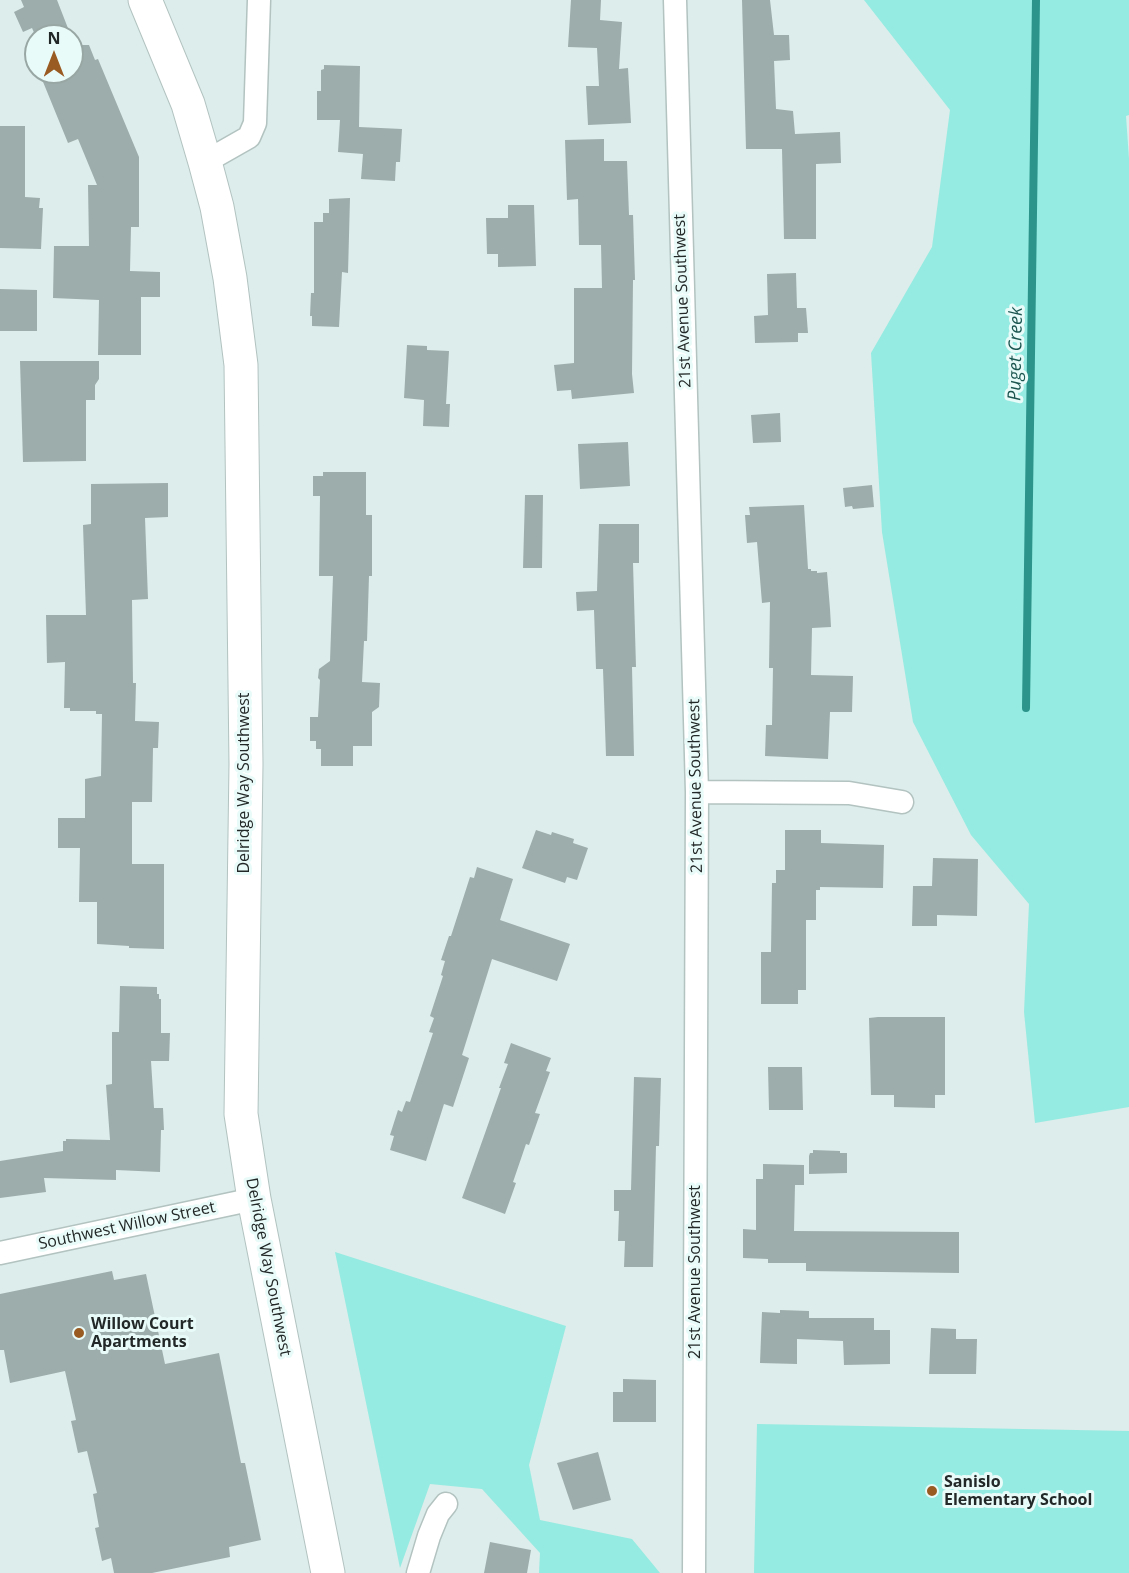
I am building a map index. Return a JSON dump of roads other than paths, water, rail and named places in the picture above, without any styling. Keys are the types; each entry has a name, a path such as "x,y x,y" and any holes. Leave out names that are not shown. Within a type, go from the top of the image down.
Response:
{"main road":[{"name":"Delridge Way Southwest","path":"145,0 188,104 206,162 230,278 242,388 246,764 242,1114 254,1199 328,1573"}],"street":[{"path":"206,162 249,137 255,123 258,0"},
{"name":"21st Avenue Southwest","path":"675,0 697,792 694,1573"},
{"path":"697,792 849,792 902,802"},
{"name":"Southwest Willow Street","path":"0,1253 254,1199"},
{"path":"418,1573 429,1536 438,1514 446,1504"}],"waterway":[{"name":"Puget Creek","path":"1026,708 1036,0"}],"place":[{"name":"Willow Court Apartments","path":"79,1333"},
{"name":"Sanislo Elementary School","path":"932,1491"}]}
